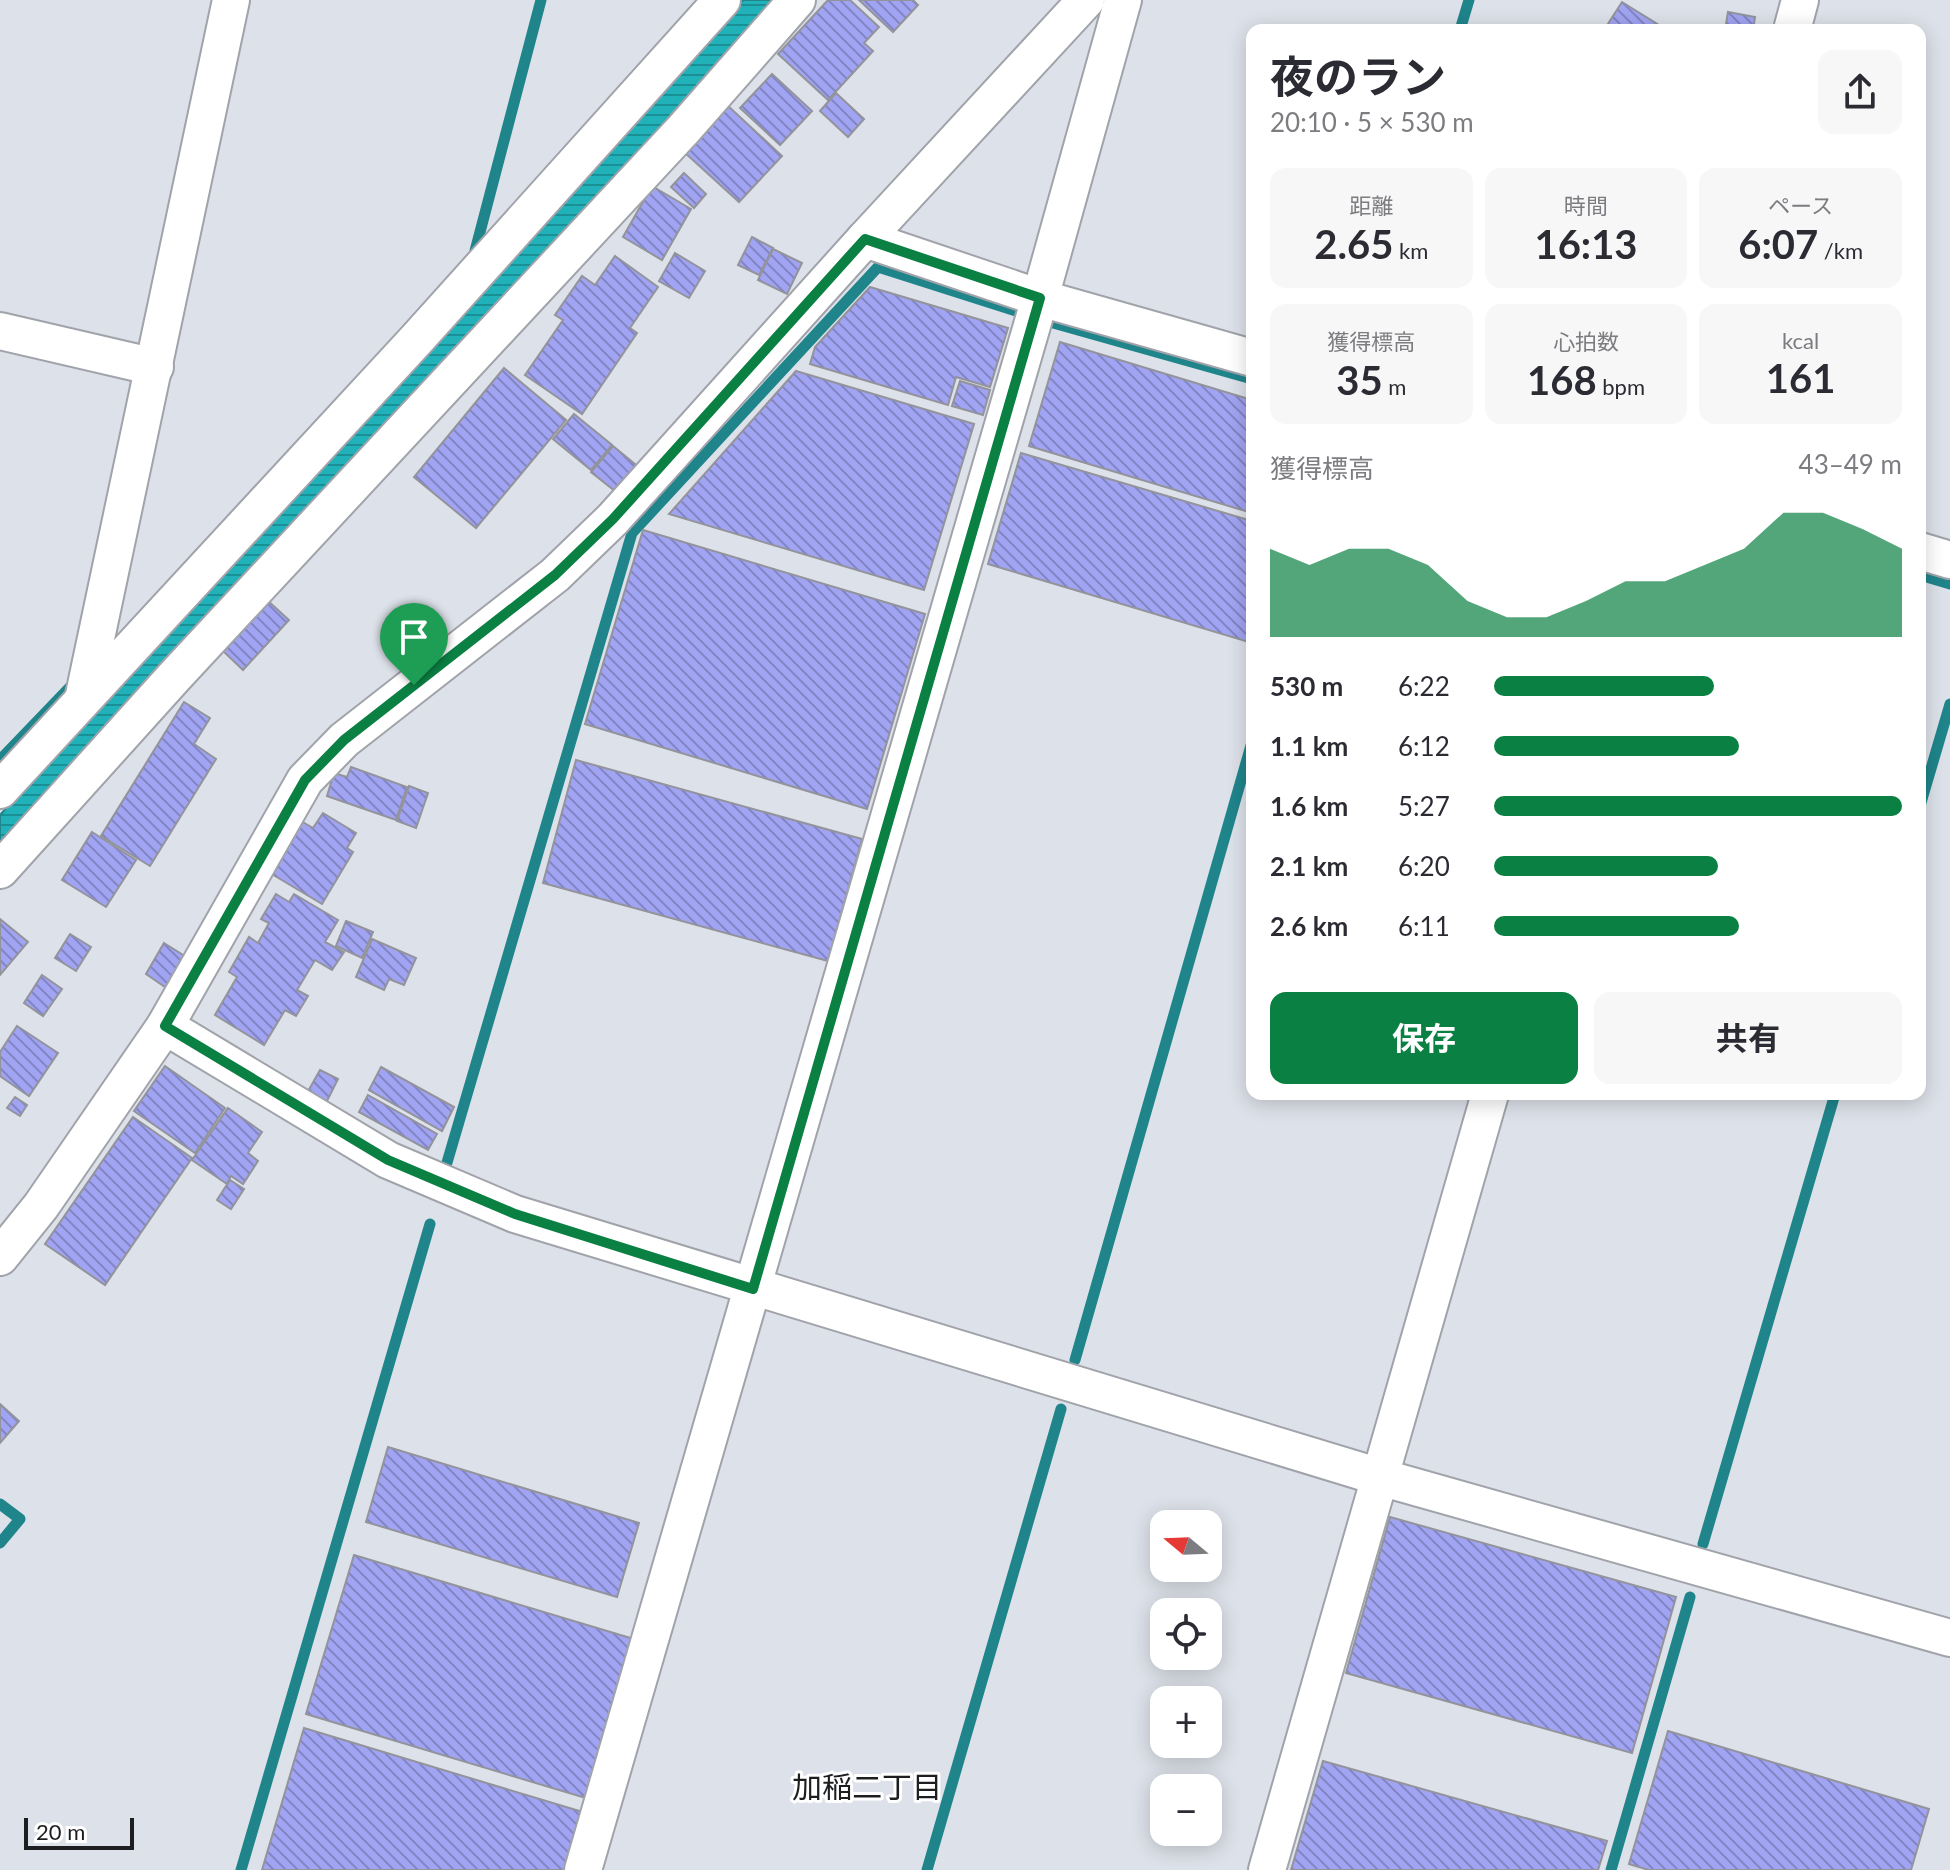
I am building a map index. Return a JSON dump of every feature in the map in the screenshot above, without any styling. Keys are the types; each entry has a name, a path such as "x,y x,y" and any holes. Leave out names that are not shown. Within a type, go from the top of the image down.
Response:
{"street":[{"path":"84,697 231,0"},
{"path":"0,790 416,340 722,0"},
{"path":"0,870 175,676 682,131 797,0"},
{"path":"0,1257 41,1206 165,1026 305,780 344,740 555,575 594,537 1086,0"},
{"path":"583,1870 1040,298 1123,0"},
{"path":"1794,24 1800,0"},
{"path":"865,239 1040,298 1246,356"},
{"path":"0,331 155,367"},
{"path":"1926,553 1950,560"},
{"path":"165,1026 388,1160 515,1214 753,1289 1380,1477 1950,1638"},
{"path":"1267,1870 1488,1100"}],"water":[{"path":"743,0 779,0 0,844 0,815"}],"building":[{"path":"828,0 850,0 879,27 864,43 873,51 828,100 778,54"},
{"path":"859,0 913,0 918,5 893,32"},
{"path":"1622,2 1657,24 1608,24"},
{"path":"1728,12 1755,17 1754,24 1726,24"},
{"path":"772,74 812,111 780,145 740,108"},
{"path":"836,93 864,119 848,137 820,111"},
{"path":"727,105 782,156 739,202 684,152"},
{"path":"684,173 706,194 694,208 671,187"},
{"path":"652,186 691,209 662,260 623,237"},
{"path":"752,237 773,248 759,275 738,265"},
{"path":"773,249 802,263 787,294 758,280"},
{"path":"675,253 705,271 689,298 659,281"},
{"path":"615,256 658,287 630,328 637,333 582,414 525,375 563,320 555,315 582,276 595,285"},
{"path":"870,287 1008,328 990,387 956,377 948,405 810,364 815,347"},
{"path":"1060,342 1246,398 1246,511 1029,446"},
{"path":"504,368 566,420 476,528 414,477"},
{"path":"796,371 974,424 924,590 669,514"},
{"path":"960,381 990,390 983,415 952,406"},
{"path":"574,414 612,445 591,470 553,439"},
{"path":"613,446 636,465 615,491 591,472"},
{"path":"1021,453 1246,519 1246,641 988,564"},
{"path":"643,530 925,614 867,809 585,724"},
{"path":"267,600 289,620 243,670 222,650"},
{"path":"184,702 210,718 194,744 216,759 150,866 101,836"},
{"path":"576,760 862,839 828,961 543,883"},
{"path":"351,767 407,787 396,820 327,796 334,773 347,777"},
{"path":"409,786 428,793 416,828 397,821"},
{"path":"323,813 356,833 347,848 353,852 322,904 270,873 301,821 313,828"},
{"path":"92,832 136,860 106,907 62,880"},
{"path":"276,894 289,902 294,894 338,920 325,942 344,952 332,970 315,960 297,990 308,996 296,1016 285,1010 264,1045 215,1015 237,977 229,972 249,937 258,943 269,923 261,919"},
{"path":"0,919 28,942 0,975"},
{"path":"346,921 373,932 362,958 336,946"},
{"path":"70,934 91,947 76,971 55,958"},
{"path":"372,939 416,958 404,985 389,979 384,990 356,977"},
{"path":"164,943 188,958 168,989 146,974"},
{"path":"42,975 62,989 43,1016 24,1003"},
{"path":"17,1026 58,1053 29,1096 0,1076 0,1052"},
{"path":"165,1066 225,1108 195,1153 134,1111"},
{"path":"381,1067 454,1107 442,1131 369,1090"},
{"path":"320,1070 338,1079 326,1103 307,1093"},
{"path":"368,1095 437,1134 428,1150 359,1112"},
{"path":"15,1097 27,1105 20,1116 7,1108"},
{"path":"228,1108 262,1132 248,1153 258,1161 243,1184 231,1176 227,1184 192,1160"},
{"path":"133,1117 192,1158 105,1285 45,1244"},
{"path":"230,1180 244,1189 231,1209 217,1200"},
{"path":"0,1404 19,1421 0,1443"},
{"path":"388,1447 639,1523 617,1597 366,1522"},
{"path":"1390,1517 1676,1597 1632,1753 1346,1673"},
{"path":"354,1555 637,1640 589,1799 306,1714"},
{"path":"304,1728 586,1813 569,1870 262,1870"},
{"path":"1668,1731 1929,1809 1911,1870 1649,1870 1629,1864"},
{"path":"1323,1761 1607,1841 1598,1870 1291,1870"}],"waterway":[{"path":"475,251 541,0"},
{"path":"1462,24 1469,0"},
{"path":"446,1166 632,533 878,267 1016,311"},
{"path":"1046,321 1246,377"},
{"path":"1926,577 1950,584"},
{"path":"0,760 70,687"},
{"path":"1926,786 1950,704"},
{"path":"1075,1360 1246,763"},
{"path":"1703,1544 1833,1100"},
{"path":"241,1870 430,1224"},
{"path":"927,1870 1061,1409"},
{"path":"0,1504 20,1519 0,1543"},
{"path":"1611,1870 1690,1597"}],"district":[{"name":"加稲二丁目","path":"867,1788"}],"route":[{"path":"865,239 1040,298 753,1289 515,1214 388,1160 165,1026 305,780 344,740 414,685 555,575 613,519 865,239"}]}
